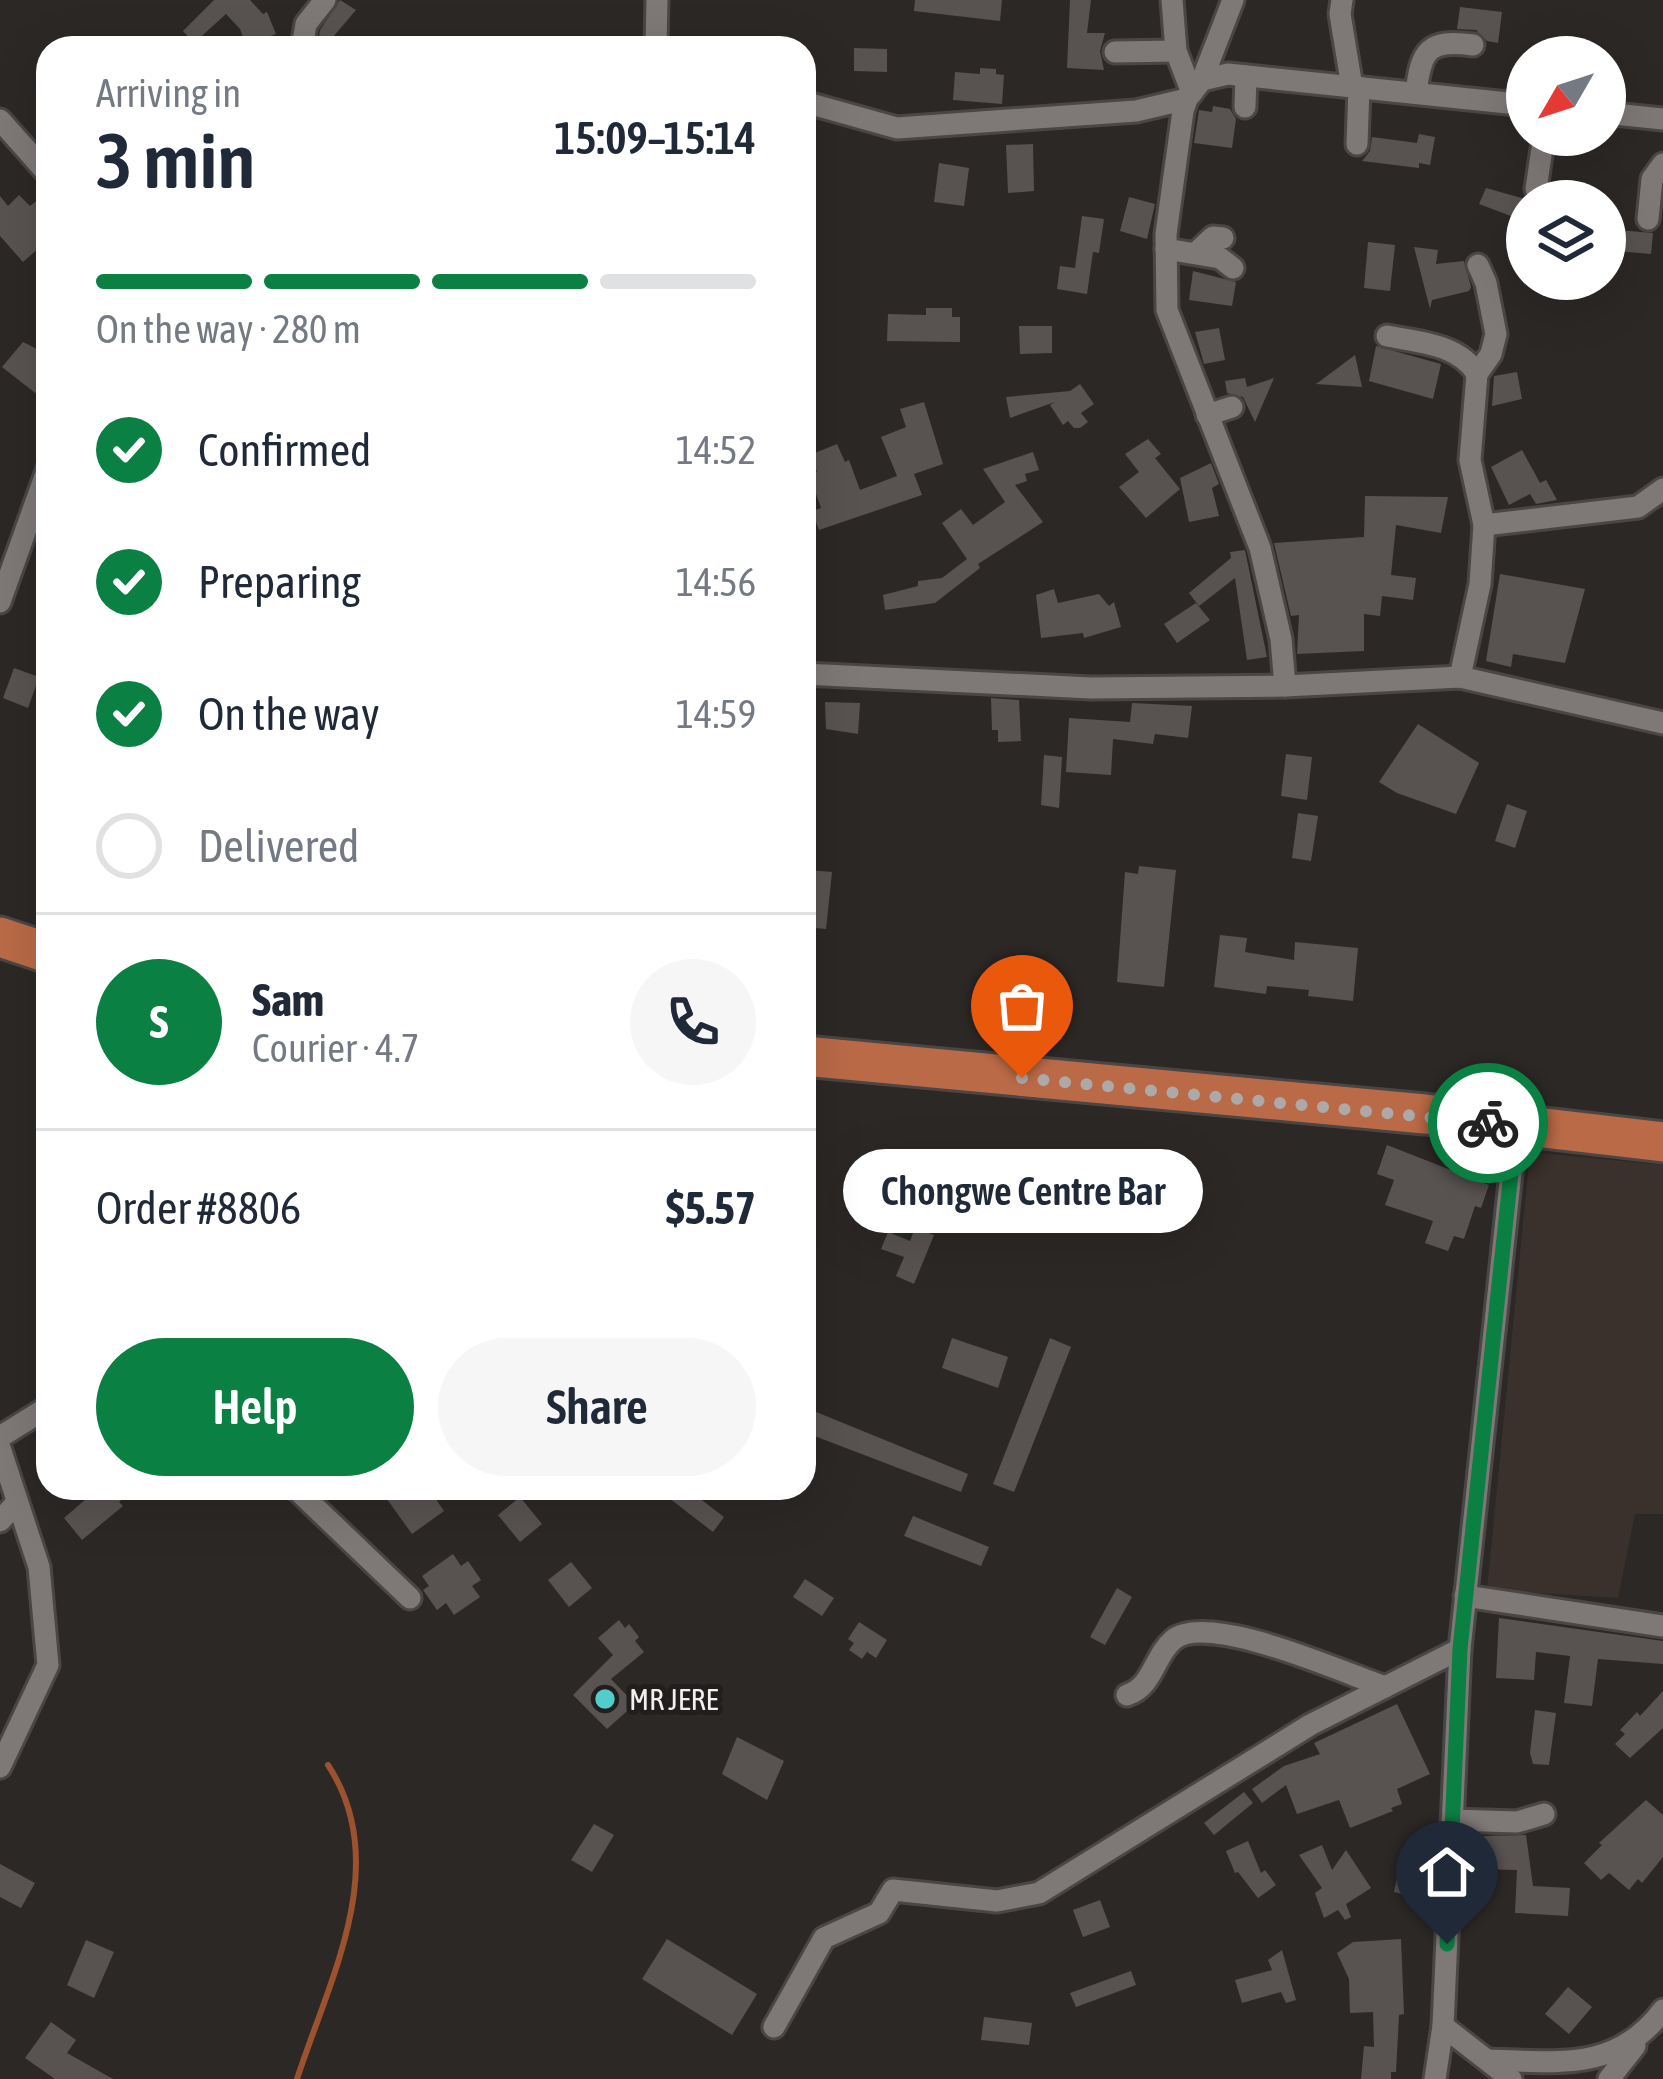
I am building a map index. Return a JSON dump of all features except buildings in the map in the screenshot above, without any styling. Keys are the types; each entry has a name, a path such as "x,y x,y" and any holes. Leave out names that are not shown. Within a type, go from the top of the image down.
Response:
{"highway":[{"path":"0,937 36,949"},
{"path":"816,1057 1425,1114 1663,1142"}],"street":[{"path":"304,36 306,24 325,0"},
{"path":"656,36 657,0"},
{"path":"1172,0 1176,51 1194,91"},
{"path":"1233,0 1194,91 1166,249 1167,310 1260,548 1281,640 1285,686"},
{"path":"1342,0 1340,14 1355,87 1357,144"},
{"path":"1416,93 1419,64 1432,47 1445,41 1473,45"},
{"path":"1115,52 1176,51"},
{"path":"816,105 898,128 1136,111 1228,74 1506,103"},
{"path":"1244,107 1246,76"},
{"path":"1626,115 1663,119"},
{"path":"0,120 36,160"},
{"path":"1648,219 1652,179 1663,164"},
{"path":"1197,252 1213,237 1223,238"},
{"path":"1166,249 1220,258 1233,268"},
{"path":"1460,677 1480,584 1484,525 1470,460 1477,374 1491,354 1496,334 1478,265"},
{"path":"1387,336 1448,349 1469,361 1477,374"},
{"path":"1207,415 1232,407"},
{"path":"1484,525 1638,507 1663,489"},
{"path":"0,602 7,565 36,496"},
{"path":"816,675 1091,688 1285,686 1460,677 1663,723"},
{"path":"1435,2079 1443,2026 1460,1649 1516,1126"},
{"path":"0,1437 36,1414"},
{"path":"0,1448 39,1567 48,1665 0,1767"},
{"path":"308,1500 410,1598"},
{"path":"0,1521 17,1502"},
{"path":"1466,1596 1663,1626"},
{"path":"1127,1695 1139,1692 1174,1639 1194,1632 1241,1635 1385,1688"},
{"path":"774,2027 824,1938 879,1913 893,1890 997,1901 1040,1893 1310,1725 1460,1649"},
{"path":"1452,1820 1517,1822 1544,1814"},
{"path":"1609,2079 1663,2010"},
{"path":"1443,2026 1511,2079"},
{"path":"1488,2060 1551,2062 1608,2056 1644,2034"}],"shaded area":[{"path":"1530,1152 1663,1165 1663,1514 1635,1514 1618,1598 1487,1590"}],"waterway":[{"path":"297,2079 338,1962 355,1882 355,1842 347,1803 328,1765"}],"way so far":[{"path":"1022,1078 1488,1123"}],"place":[{"name":"Chongwe Centre Bar","path":"1022,1078"},
{"name":"MR JERE","path":"605,1699"}],"route":[{"path":"1447,1944 1460,1649 1516,1126 1488,1123"}]}
